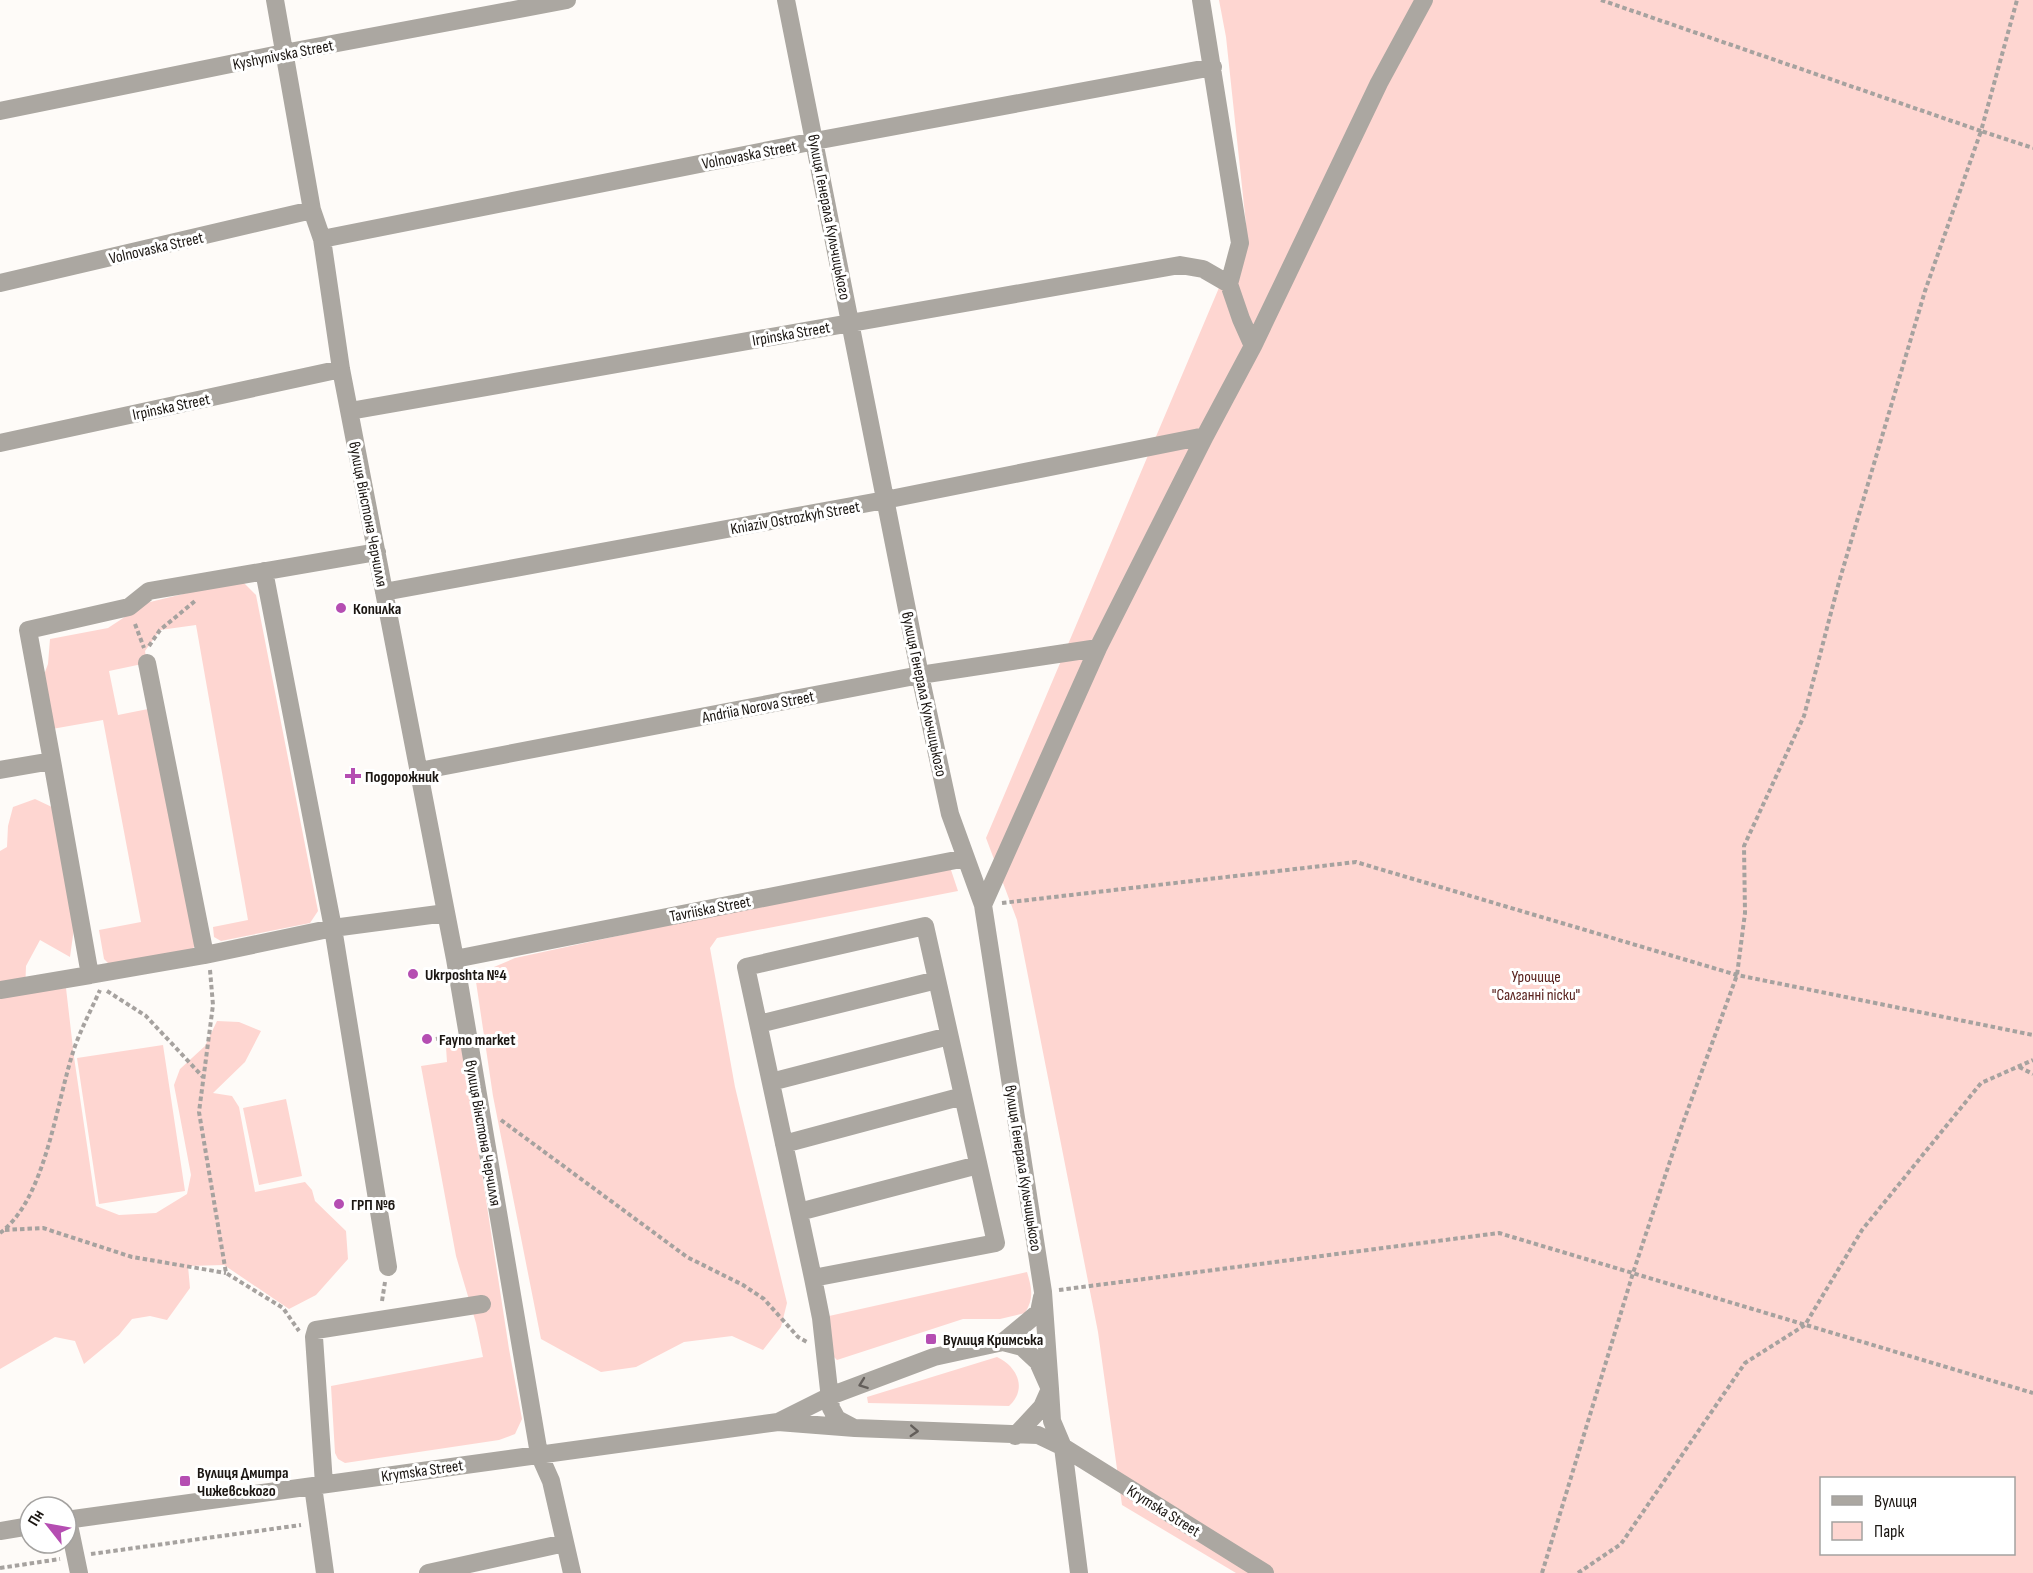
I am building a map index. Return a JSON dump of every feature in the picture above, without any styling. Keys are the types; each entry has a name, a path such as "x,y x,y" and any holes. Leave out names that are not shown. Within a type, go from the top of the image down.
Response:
{"street":[{"name":"вулиця Вінстона Черчилля","path":"275,0 312,210 322,239 341,369 455,959 539,1454 551,1481 572,1573"},
{"name":"Kyshynivska Street","path":"0,111 284,53 567,0"},
{"name":"вулиця Генерала Кульчицького","path":"786,0 920,675 950,814 983,905 1043,1292 1050,1389"},
{"path":"1202,0 1240,243 1229,284 1253,346"},
{"path":"983,905 1098,648 1253,346 1379,83 1424,0"},
{"name":"Volnovaska Street","path":"322,239 815,141 1213,67"},
{"name":"Volnovaska Street","path":"0,283 312,210"},
{"name":"Irpinska Street","path":"350,411 1180,265 1203,269 1229,284"},
{"name":"Irpinska Street","path":"0,443 341,369"},
{"name":"Kniaziv Ostrozkyh Street","path":"384,592 885,500 1205,436"},
{"path":"90,975 28,630 129,607 148,591 376,552"},
{"path":"264,571 333,928 388,1267"},
{"name":"Andriia Norova Street","path":"419,771 920,675 1098,648"},
{"path":"147,663 205,955"},
{"path":"0,770 52,761"},
{"name":"Tavriiska Street","path":"455,959 966,858"},
{"path":"0,990 205,955 333,928 446,913"},
{"path":"813,1278 996,1243 925,926 747,967 821,1318 832,1412 837,1419 855,1428"},
{"path":"759,1024 937,980"},
{"path":"771,1082 949,1036"},
{"path":"784,1144 963,1096"},
{"path":"799,1212 978,1165"},
{"name":"Krymska Street","path":"778,1422 830,1396 934,1357 1004,1342 1039,1312 1043,1292"},
{"path":"326,1573 318,1485 314,1337 316,1330 482,1304"},
{"path":"1004,1342 1022,1347 1031,1354 1043,1370 1050,1389 1052,1421 1063,1447 1079,1573"},
{"path":"1015,1436 1042,1407 1050,1389"},
{"name":"Krymska Street","path":"78,1518 778,1422 855,1428 1015,1436 1038,1435 1063,1447 1265,1573"},
{"path":"0,1531 18,1528"},
{"path":"428,1573 565,1543"}],"path":[{"path":"1601,0 2033,148"},
{"path":"1542,1573 1633,1273 1680,1131 1737,975 1745,913 1744,846 1804,716 1839,582 1925,291 1981,131 2017,0"},
{"path":"129,607 145,651 160,630 196,600"},
{"path":"983,905 1356,862 1737,975 2033,1035"},
{"path":"205,955 213,1005 199,1112 226,1273"},
{"path":"0,1233 20,1214 33,1192 74,1049 101,987 146,1016 204,1078"},
{"path":"1578,1573 1621,1544 1745,1363 1805,1325 1862,1230 1981,1083 2033,1060"},
{"path":"2018,1067 2033,1074"},
{"path":"479,1104 687,1257 764,1299 798,1337 823,1350"},
{"path":"5,1230 43,1228 132,1257 226,1273 283,1308 303,1337 315,1348"},
{"path":"1043,1292 1499,1233 2033,1393"},
{"path":"378,1320 388,1267"},
{"path":"0,1568 77,1565 302,1525 301,1516"}],"green space":[{"name":"Урочище \"Салганні піски\"","path":"1219,0 2033,0 2033,1573 1236,1573 1122,1505 1098,1332 1017,920 986,838 1246,224 1226,37"},
{"path":"243,582 256,595 318,911 310,923 221,941 214,937 213,927 248,920 196,625 160,630 145,651 147,663 109,671 118,715 148,709 196,944 192,950 109,964 104,959 99,930 141,922 103,720 52,729 42,680 48,664 50,639 108,628 146,603 224,584"},
{"path":"35,799 54,808 75,921 70,957 40,940 26,966 25,993 66,988 96,1206 119,1215 156,1213 187,1194 191,1175 174,1085 180,1069 205,1046 217,1021 239,1022 261,1031 245,1062 213,1093 232,1096 239,1107 255,1192 305,1182 312,1190 315,1201 346,1231 348,1259 316,1295 289,1309 224,1265 188,1266 190,1288 167,1320 150,1316 132,1319 119,1335 84,1364 75,1341 55,1337 0,1369 0,851 7,847 8,826 13,807"},
{"path":"950,867 958,891 717,938 710,948 735,1087 787,1303 781,1327 763,1350 732,1336 684,1342 636,1367 601,1372 541,1339 493,1096 475,975 515,958"},
{"path":"462,1044 522,1419 515,1434 499,1440 345,1463 338,1459 335,1453 331,1386 483,1357 476,1323 456,1256 421,1066 447,1062 446,1047"},
{"path":"163,1045 185,1191 99,1204 77,1058"},
{"path":"286,1099 302,1176 259,1185 243,1108"},
{"path":"1027,1272 1031,1293 1030,1303 1025,1313 1000,1319 963,1319 837,1360 832,1355 829,1316"},
{"path":"997,1357 1010,1366 1018,1378 1018,1392 1009,1406 868,1403 867,1397"}],"place":[{"name":"Копилка","path":"341,608"},
{"name":"Подорожник","path":"353,776"},
{"name":"Ukrposhta №4","path":"413,974"},
{"name":"Fayno market","path":"427,1039"},
{"name":"ГРП №6","path":"339,1204"},
{"name":"Вулиця Кримська","path":"931,1339"},
{"name":"Вулиця Дмитра Чижевського","path":"185,1481"}]}
